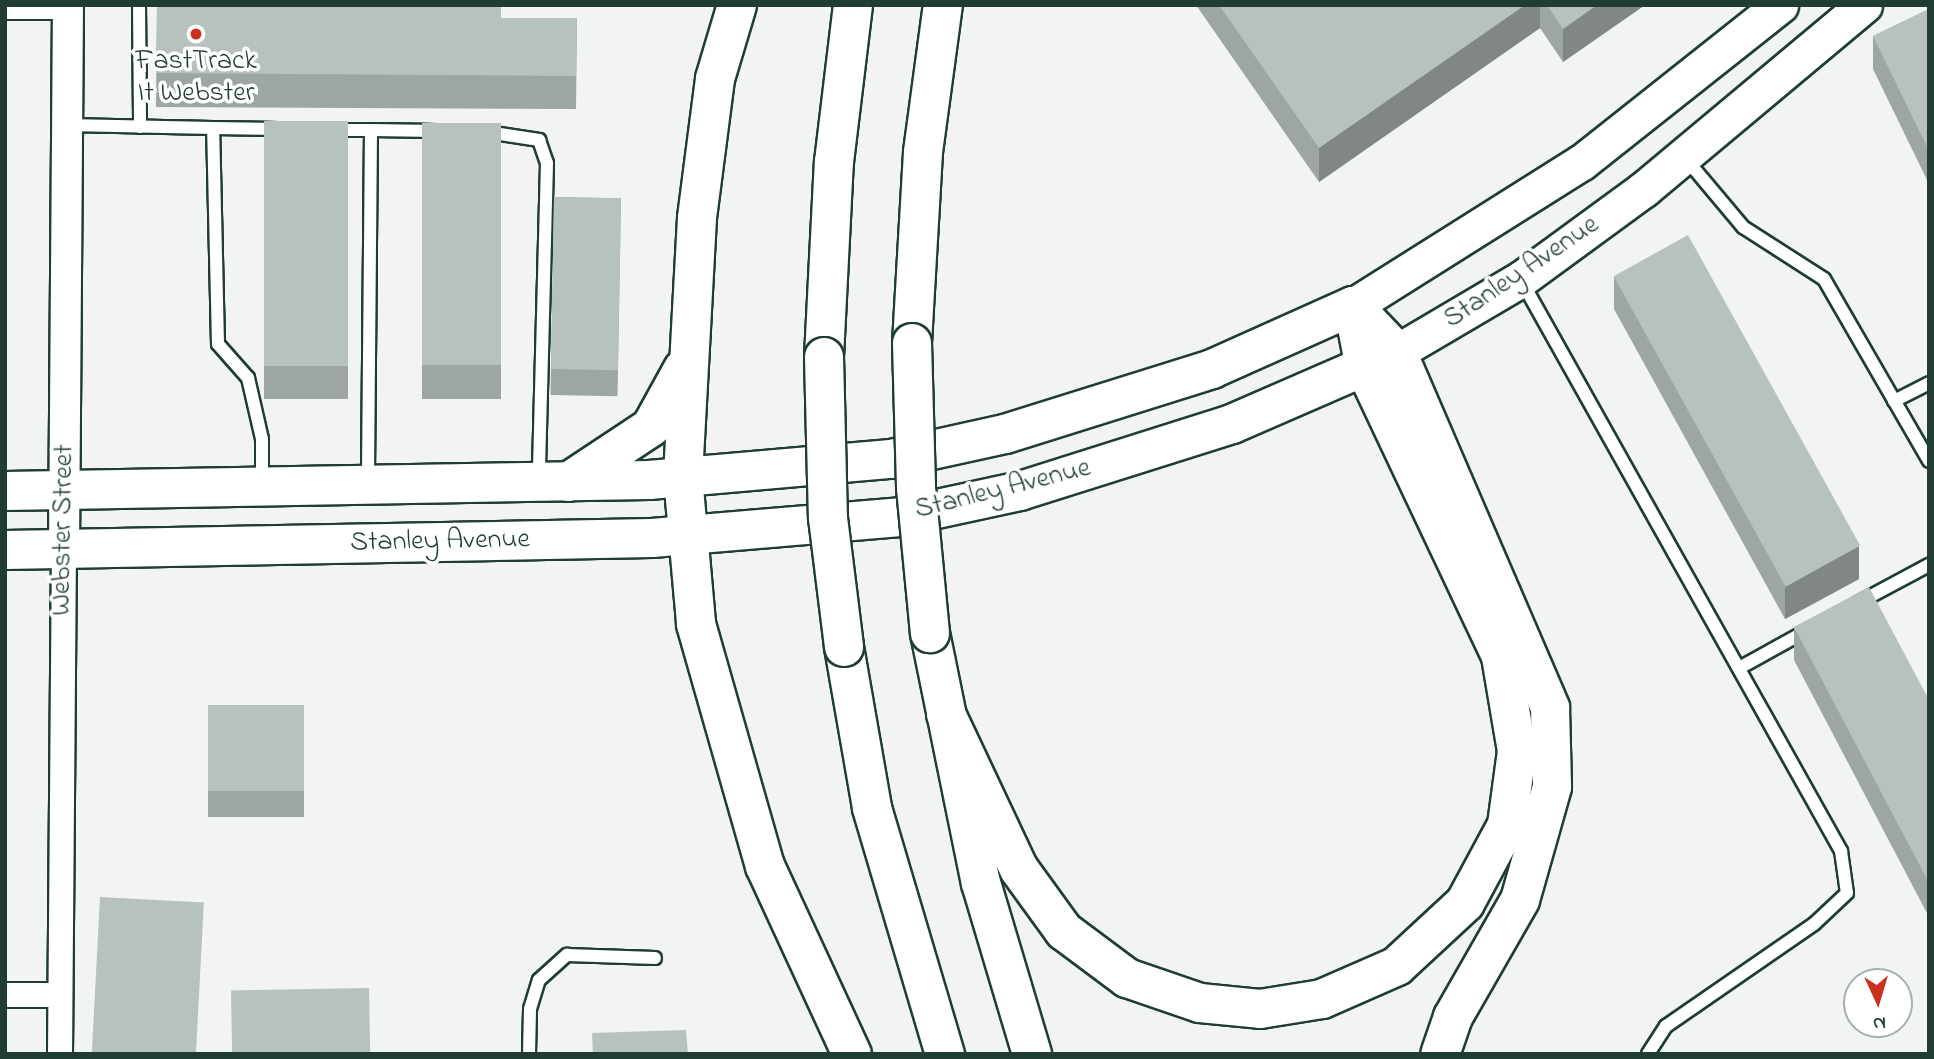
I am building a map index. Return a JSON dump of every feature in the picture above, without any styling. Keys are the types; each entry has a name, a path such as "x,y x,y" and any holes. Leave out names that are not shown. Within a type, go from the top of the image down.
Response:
{"main road":[{"path":"737,5 715,79 687,361 683,477 696,624 765,866 852,1054"},
{"path":"853,5 834,162 824,357 828,518 844,647 872,808 945,1054"},
{"path":"943,5 923,152 912,343 916,488 930,633 946,714 981,883 1032,1054"},
{"name":"Stanley Avenue","path":"5,491 553,482 683,477 891,459 1005,434 1212,369 1353,306 1582,162 1780,5"},
{"name":"Stanley Avenue","path":"5,550 688,535 900,517 1020,491 1232,424 1381,360 1521,279 1685,158 1864,5"},
{"path":"1353,306 1550,708 1552,787 1520,900 1452,1017 1440,1054"},
{"path":"946,714 1019,869 1064,931 1127,978 1200,1003 1260,1009 1322,999 1397,966 1465,903 1507,825 1517,751 1501,656 1381,360"},
{"path":"553,482 651,427 687,361"}],"street":[{"name":"Webster Street","path":"60,1054 68,9"},
{"path":"5,995 60,995"}],"lane":[{"path":"139,5 140,127"},
{"path":"5,13 68,9"},
{"path":"67,125 292,129"},
{"path":"213,128 218,344 248,378 262,439 262,487"},
{"path":"318,129 450,131"},
{"path":"368,485 371,130"},
{"path":"477,132 539,140 547,163 553,482"},
{"path":"1685,158 1743,228 1824,279 1929,461"},
{"path":"1521,279 1741,667 1841,851 1847,893 1814,924 1666,1026 1648,1054"},
{"path":"1895,401 1929,383"},
{"path":"1846,609 1929,565"},
{"path":"1741,667 1823,622"},
{"path":"529,1054 530,1009 539,980 567,955 655,958"}],"building":[{"path":"157,5 501,5 501,18 577,18 576,76 156,73"},
{"path":"1219,5 1525,5 1319,148"},
{"path":"1547,5 1597,5 1563,29"},
{"path":"1929,9 1929,151 1873,36"},
{"path":"264,121 348,121 348,366 264,366"},
{"path":"422,123 501,123 501,365 422,365"},
{"path":"554,197 621,198 618,370 551,369"},
{"path":"1688,235 1860,545 1786,587 1614,276"},
{"path":"1869,587 1929,700 1929,883 1794,627"},
{"path":"208,705 304,705 304,791 208,791"},
{"path":"100,897 204,902 196,1054 92,1054"},
{"path":"369,988 370,1054 232,1054 231,990"},
{"path":"686,1030 688,1054 593,1054 592,1033"}],"place":[{"name":"FastTrack It Webster","path":"196,34"}]}
